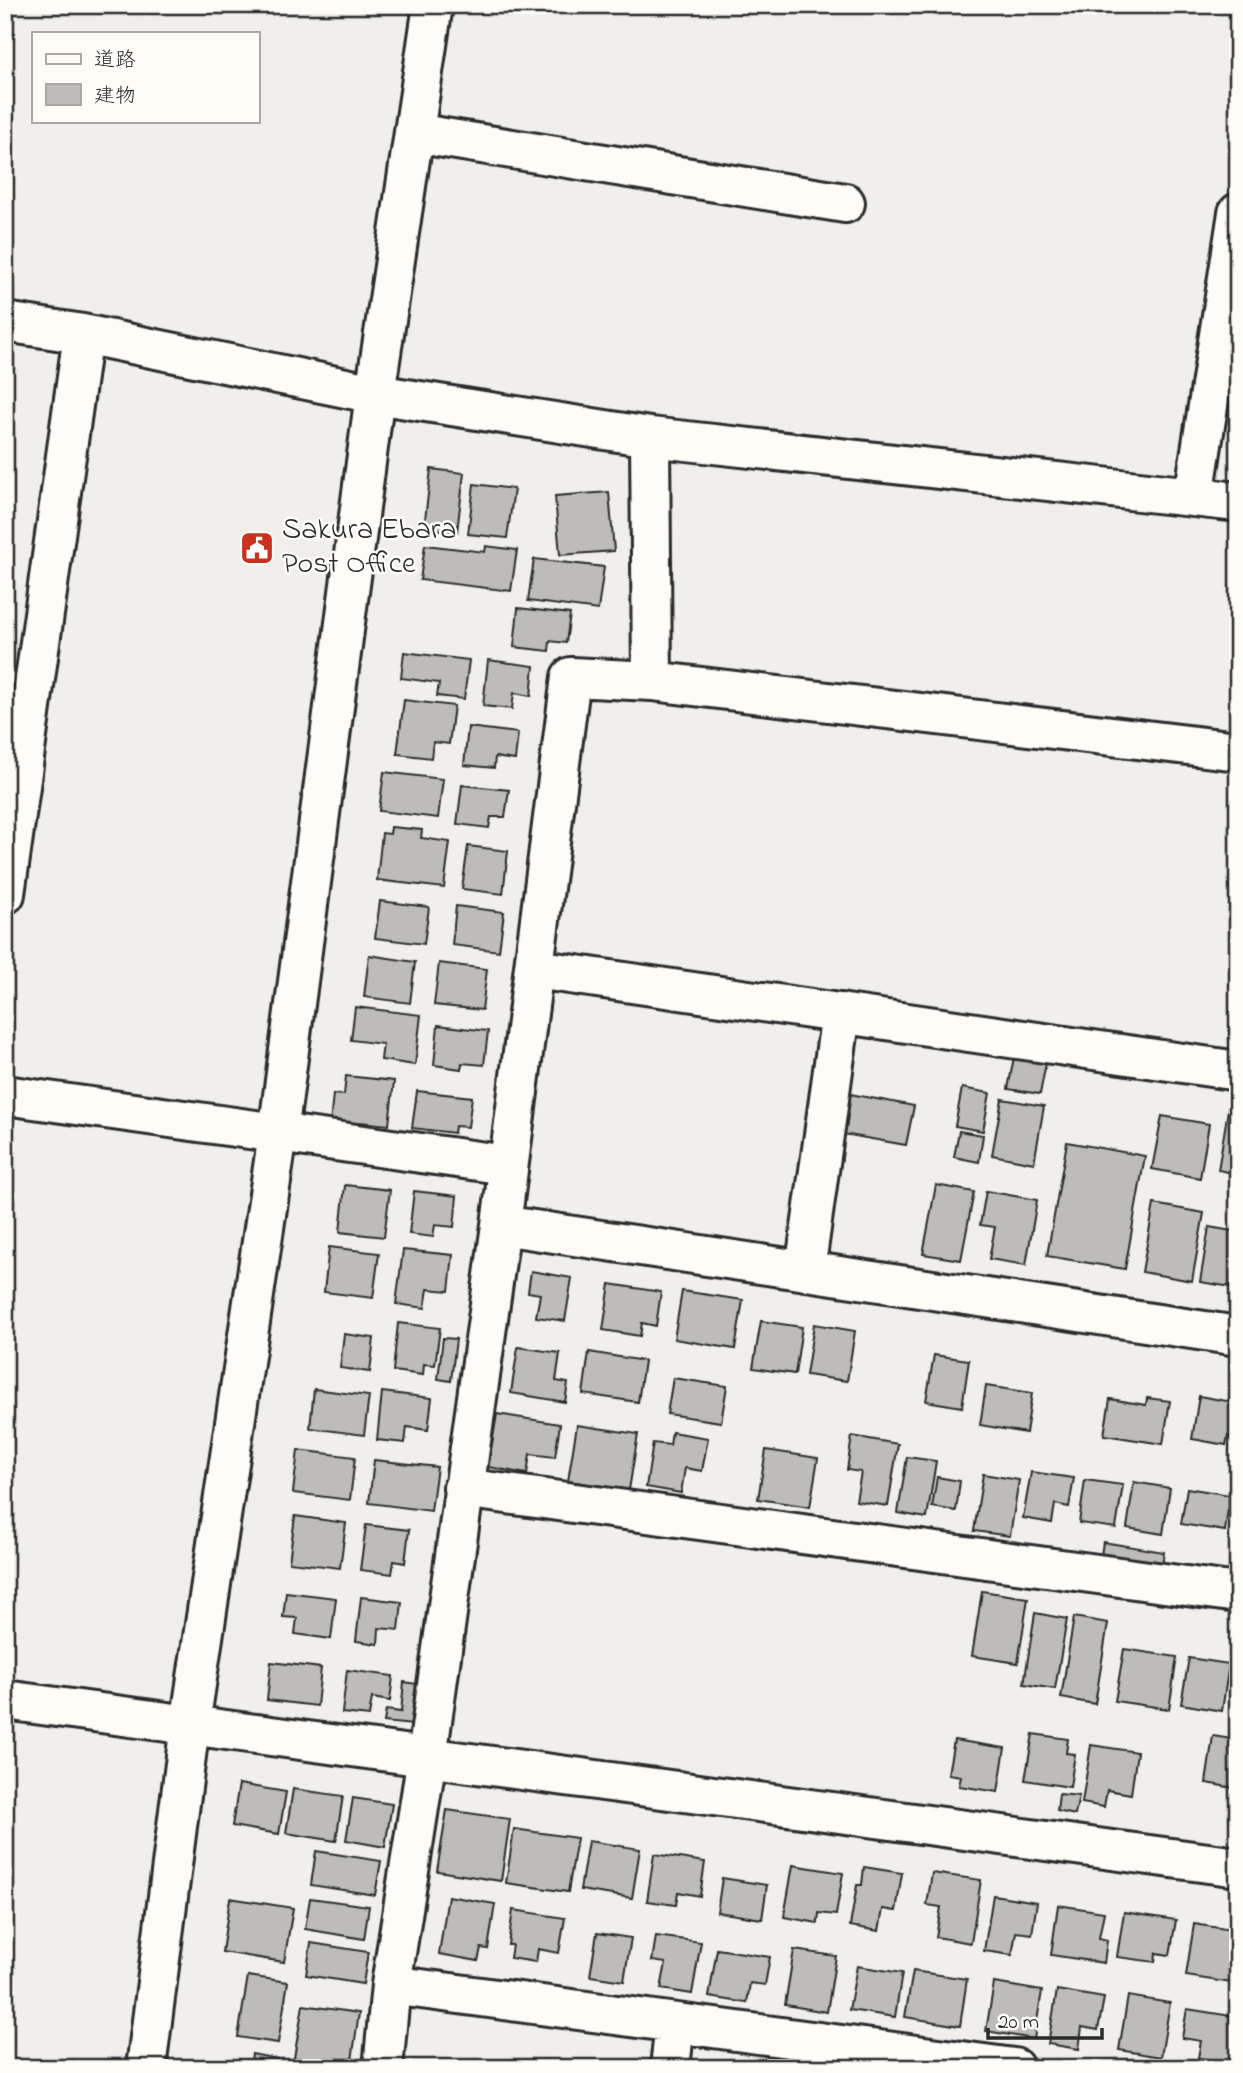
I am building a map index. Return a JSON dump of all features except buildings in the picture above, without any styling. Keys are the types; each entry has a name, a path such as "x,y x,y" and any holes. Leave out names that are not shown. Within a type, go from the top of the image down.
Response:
{"street":[{"path":"146,2068 190,1725 278,1133 374,394 433,5"},
{"path":"414,133 845,203"},
{"path":"1194,496 1231,306 1238,213"},
{"path":"5,322 83,334 374,394 650,437 1238,502"},
{"path":"5,894 83,334"},
{"path":"650,437 652,681"},
{"path":"383,2068 391,1986 427,1757 501,1225 571,677 652,681 1238,751"},
{"path":"535,969 1238,1071"},
{"path":"806,1271 841,1013"},
{"path":"5,1095 507,1165"},
{"path":"501,1225 1238,1336"},
{"path":"463,1488 1238,1593"},
{"path":"5,1700 1238,1867"},
{"path":"391,1986 1014,2068"},
{"path":"670,2068 675,2023"}],"place":[{"name":"Sakura Ebara Post Office","path":"257,548"}]}
